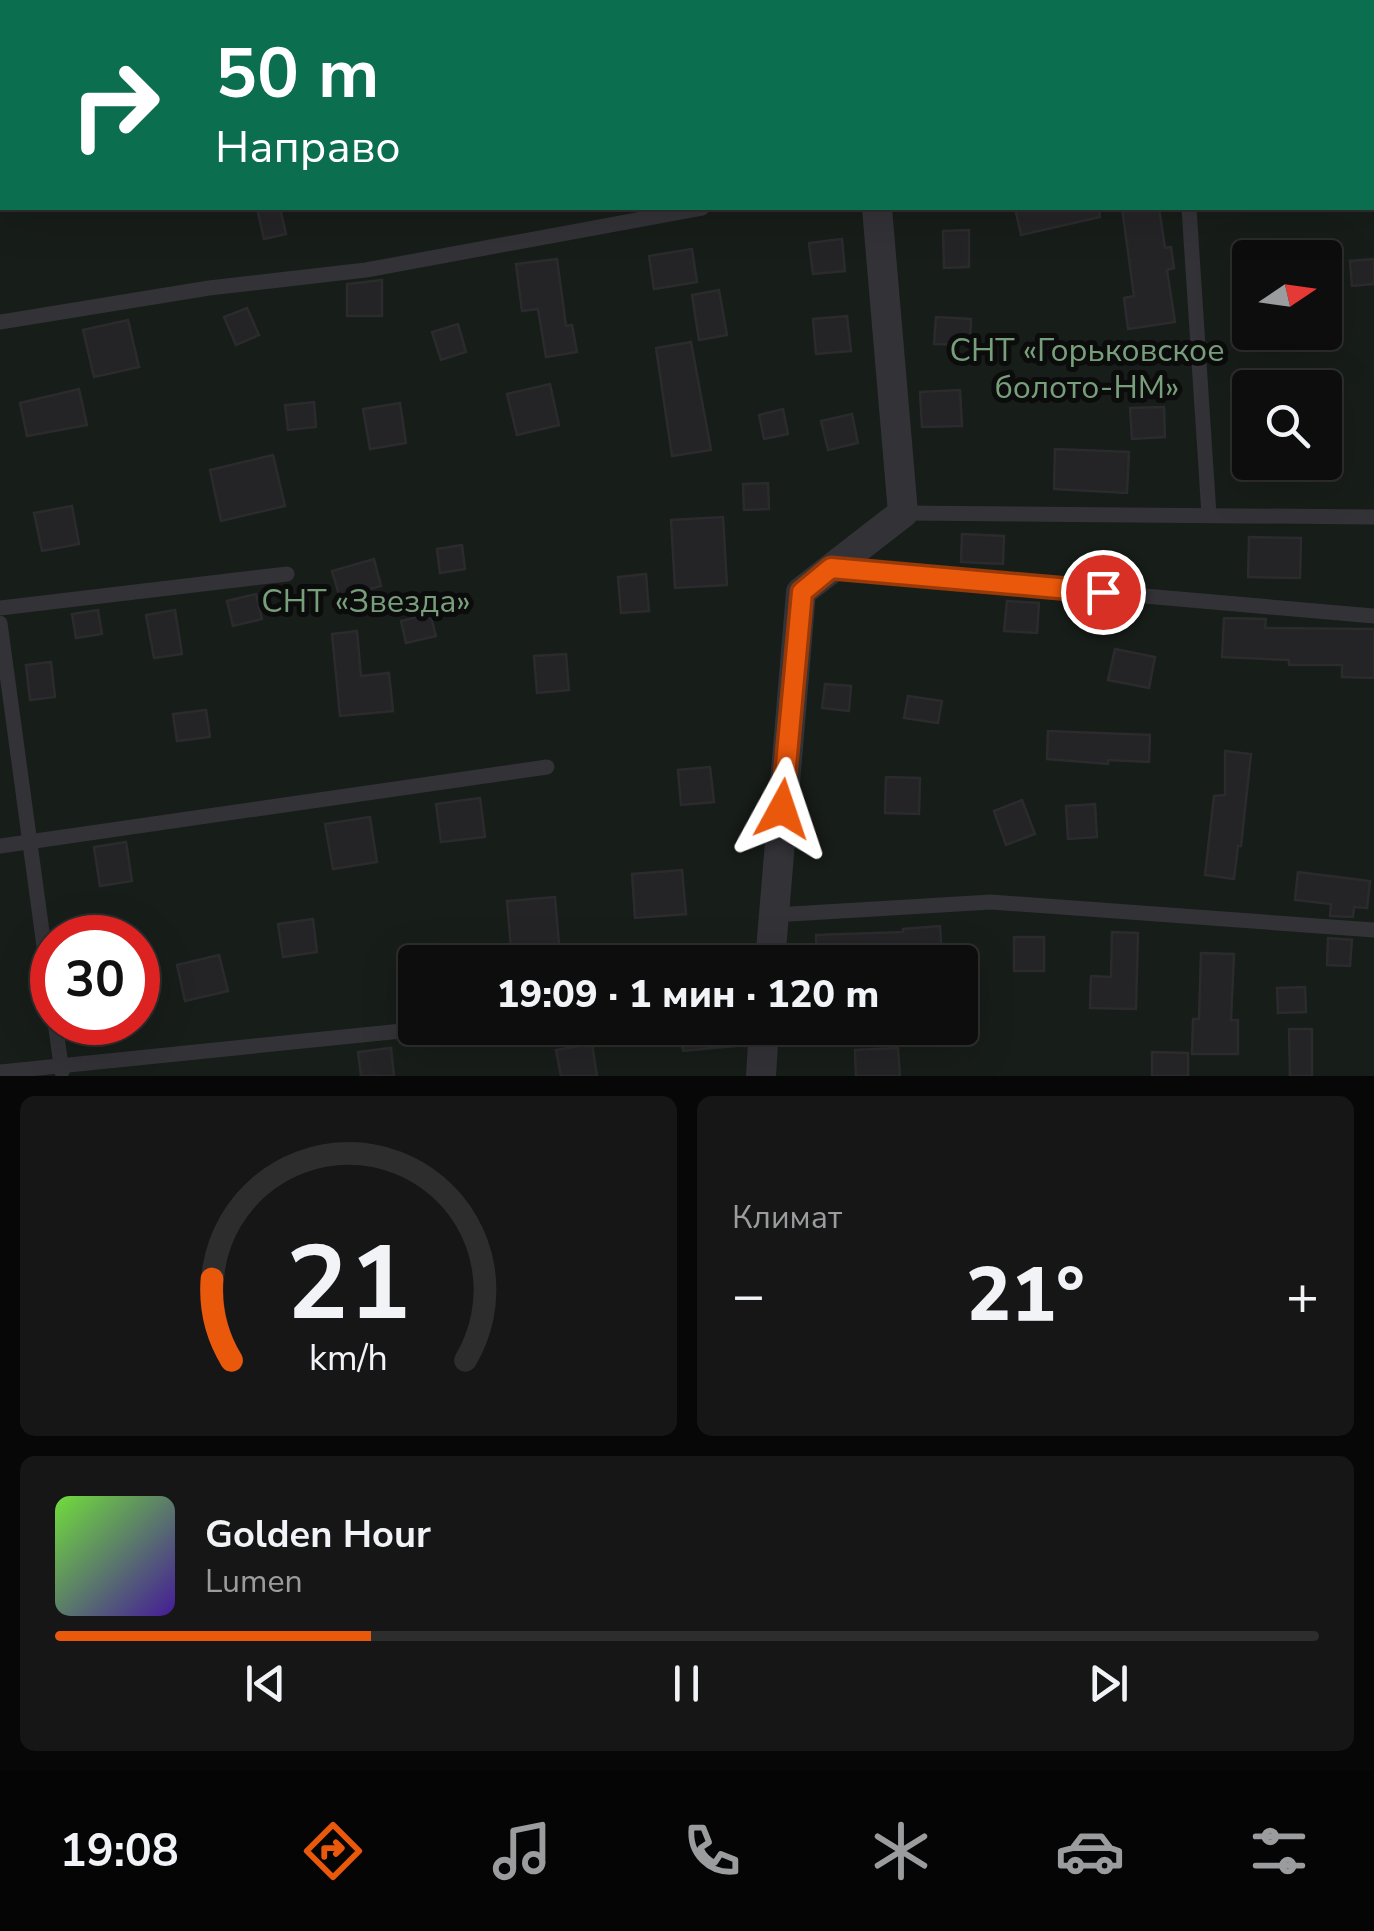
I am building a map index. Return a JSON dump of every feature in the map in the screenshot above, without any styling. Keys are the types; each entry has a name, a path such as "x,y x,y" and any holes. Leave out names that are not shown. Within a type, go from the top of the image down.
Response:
{"street":[{"path":"771,945 802,592 903,513 877,210"},
{"path":"760,1076 763,1045"}],"lane":[{"path":"0,322 209,288 366,270 691,210"},
{"path":"1190,210 1209,515"},
{"path":"903,513 1374,516"},
{"path":"831,568 1374,616"},
{"path":"0,608 287,574"},
{"path":"0,623 40,915"},
{"path":"0,846 547,767"},
{"path":"774,915 991,902 1374,930"},
{"path":"0,1072 62,1071 398,1032"},
{"path":"58,1045 62,1071"}],"green space":[{"name":"СНТ «Звезда»","path":"0,210 1374,210 1374,1076 0,1076"}],"building":[{"path":"257,210 280,210 286,234 264,239"},
{"path":"1015,210 1099,210 1100,217 1021,235"},
{"path":"1122,210 1159,210 1165,248 1171,247 1174,268 1167,270 1175,322 1128,329 1124,298 1134,296"},
{"path":"969,230 969,267 944,268 943,231"},
{"path":"842,239 845,271 813,274 809,243"},
{"path":"692,249 697,282 654,289 649,256"},
{"path":"557,259 566,326 572,325 577,352 546,357 538,309 522,311 516,264"},
{"path":"1374,259 1374,284 1352,286 1350,261"},
{"path":"382,280 382,316 347,316 347,284"},
{"path":"719,290 727,335 699,340 692,295"},
{"path":"247,308 259,335 236,345 224,317"},
{"path":"847,316 851,351 816,354 813,319"},
{"path":"936,317 971,319 970,345 934,344"},
{"path":"128,320 139,367 94,377 83,330"},
{"path":"458,324 466,352 441,360 432,332"},
{"path":"691,342 711,450 672,456 656,348"},
{"path":"550,384 559,425 517,435 507,394"},
{"path":"79,389 87,425 27,436 20,403"},
{"path":"960,390 962,426 922,427 920,392"},
{"path":"314,402 316,427 288,430 285,405"},
{"path":"400,403 406,443 370,449 363,409"},
{"path":"1164,407 1165,437 1132,439 1130,408"},
{"path":"783,409 788,434 764,439 759,415"},
{"path":"852,414 858,443 828,450 821,421"},
{"path":"1055,449 1129,452 1127,493 1054,489"},
{"path":"273,455 285,506 221,521 210,470"},
{"path":"768,483 769,509 744,510 743,484"},
{"path":"72,506 79,544 42,551 34,513"},
{"path":"723,517 727,585 675,588 671,520"},
{"path":"962,534 1004,536 1003,564 961,562"},
{"path":"1249,537 1301,538 1300,578 1248,577"},
{"path":"462,545 465,569 440,573 437,549"},
{"path":"374,559 381,586 340,598 332,571"},
{"path":"646,574 649,611 621,613 618,577"},
{"path":"256,594 262,619 233,626 227,601"},
{"path":"1007,601 1039,603 1037,633 1004,631"},
{"path":"98,610 102,634 76,638 72,614"},
{"path":"175,610 182,654 154,658 146,615"},
{"path":"430,614 436,636 406,643 401,621"},
{"path":"1224,618 1266,619 1265,628 1374,629 1374,678 1342,677 1342,665 1289,665 1289,660 1222,657"},
{"path":"357,631 361,676 389,673 393,711 340,716 332,634"},
{"path":"1115,649 1155,657 1149,688 1108,680"},
{"path":"566,654 569,690 537,693 534,656"},
{"path":"51,662 55,697 30,700 26,665"},
{"path":"825,684 851,686 849,711 822,708"},
{"path":"908,696 942,701 938,723 904,718"},
{"path":"206,710 210,737 177,741 173,714"},
{"path":"1048,731 1150,735 1149,762 1108,760 1108,764 1047,759"},
{"path":"1225,751 1251,754 1234,879 1205,875 1214,796 1225,795"},
{"path":"710,767 714,802 681,805 678,770"},
{"path":"886,777 920,778 919,814 885,813"},
{"path":"480,798 485,837 441,842 436,804"},
{"path":"1022,800 1035,834 1006,845 994,811"},
{"path":"1095,804 1097,837 1068,839 1066,806"},
{"path":"370,817 377,862 333,869 325,824"},
{"path":"126,842 132,881 100,886 94,847"},
{"path":"682,870 686,914 635,918 632,874"},
{"path":"1298,872 1370,881 1367,908 1354,907 1353,917 1330,916 1331,904 1295,900"},
{"path":"555,897 559,944 511,945 507,901"},
{"path":"313,919 317,952 283,957 278,924"},
{"path":"940,926 941,945 816,945 816,935"},
{"path":"1112,932 1138,933 1136,1009 1090,1008 1091,976 1111,977"},
{"path":"1014,937 1044,937 1044,971 1014,971"},
{"path":"1328,938 1352,940 1350,966 1327,965"},
{"path":"1201,953 1234,954 1231,1020 1238,1020 1238,1054 1192,1054 1193,1019 1199,1019"},
{"path":"219,955 228,991 185,1001 177,965"},
{"path":"1305,987 1306,1012 1278,1013 1277,988"},
{"path":"1289,1029 1312,1029 1312,1076 1290,1076"},
{"path":"592,1045 597,1076 561,1076 556,1050"},
{"path":"682,1045 744,1045 683,1051"},
{"path":"391,1048 394,1076 361,1076 358,1052"},
{"path":"898,1048 900,1076 856,1076 855,1050"},
{"path":"1152,1052 1188,1053 1188,1076 1152,1076"}],"route":[{"path":"782,809 802,592 831,568 1103,592"}],"park label":[{"name":"СНТ «Горьковское болото-НМ»","path":"1087,368"}]}
